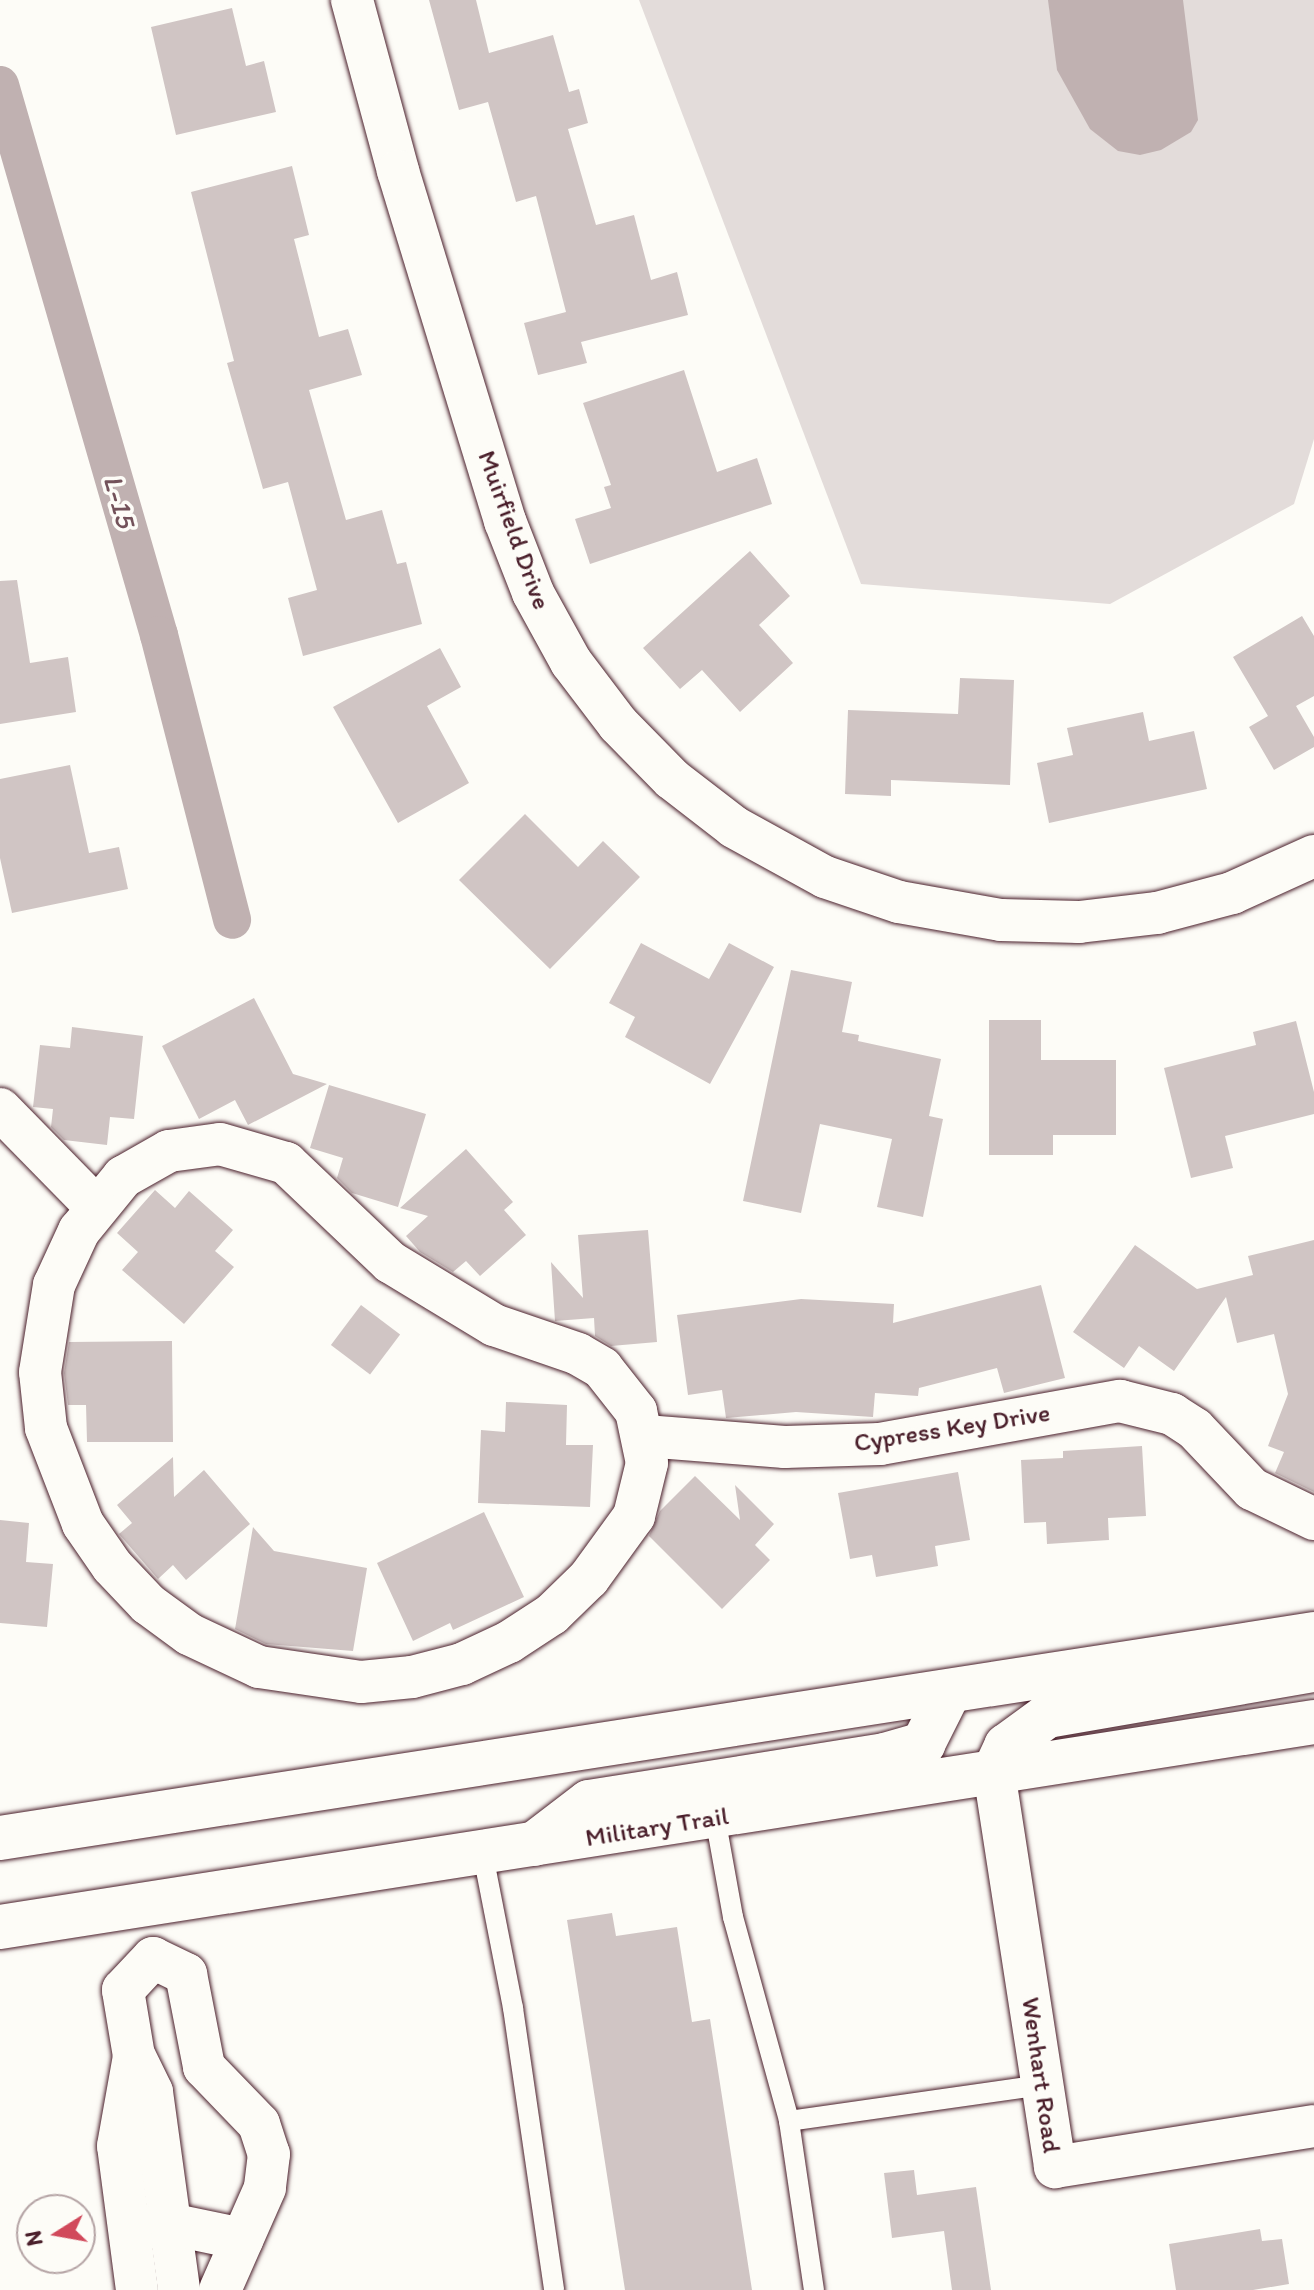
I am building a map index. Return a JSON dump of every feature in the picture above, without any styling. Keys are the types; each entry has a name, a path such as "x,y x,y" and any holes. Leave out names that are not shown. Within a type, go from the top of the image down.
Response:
{"main road":[{"path":"0,1838 1314,1634"},
{"path":"994,1772 1006,1746 1047,1716 1314,1670"},
{"path":"529,1848 589,1802 885,1755 923,1744 949,1692"},
{"name":"Military Trail","path":"0,1927 529,1848 1314,1722"}],"street":[{"name":"Muirfield Drive","path":"352,0 426,262 533,593 571,662 618,724 672,779 734,827 825,877 899,902 1001,920 1079,922 1157,913 1232,893 1314,856"},
{"path":"0,1109 96,1207"},
{"path":"220,1144 262,1152 307,1178 390,1262 440,1296 494,1325 578,1354 602,1368 621,1387 645,1436 643,1490 621,1538 589,1578 552,1614 509,1642 462,1664 412,1677 361,1682 309,1678 235,1658 189,1634 148,1604 112,1566 83,1524 61,1477 46,1428 40,1372 46,1313 65,1257 96,1207 123,1177 169,1151 220,1144"},
{"name":"Cypress Key Drive","path":"645,1436 785,1447 880,1444 1093,1404 1147,1404 1195,1429 1252,1489 1314,1519"},
{"name":"Wenhart Road","path":"994,1772 1055,2167 1314,2126"},
{"path":"145,1906 153,1958"},
{"path":"153,1958 123,1990 134,2056 152,2092 179,2290"},
{"path":"153,1958 186,1974 204,2067 259,2124 269,2154 265,2188 220,2290"},
{"path":"134,2056 118,2146 137,2290"},
{"path":"129,2230 170,2224 242,2239"}],"lane":[{"path":"715,1817 733,1917 789,2121 814,2290"},
{"path":"483,1855 513,2008 554,2290"},
{"path":"789,2121 1042,2085"}],"shaded area":[{"path":"639,0 1314,0 1314,439 1294,504 1110,604 861,584"},
{"path":"1048,0 1183,0 1198,120 1191,132 1161,150 1140,155 1118,151 1090,129 1057,70"}],"building":[{"path":"429,0 476,0 489,53 553,35 569,92 579,89 588,123 568,129 596,225 634,215 651,280 677,272 688,315 581,342 587,363 538,375 524,323 566,312 536,196 516,202 488,102 459,110"},
{"path":"232,8 246,66 264,61 276,112 176,135 151,27"},
{"path":"292,166 309,235 294,239 319,337 348,329 362,375 309,390 346,520 382,510 397,564 406,562 422,624 303,656 288,598 317,590 288,482 263,489 227,363 234,361 191,192"},
{"path":"684,370 717,472 757,458 772,504 590,564 575,519 611,508 604,487 611,485 583,403"},
{"path":"750,551 790,596 759,625 793,663 740,712 702,670 680,689 643,648"},
{"path":"17,580 30,663 68,657 76,712 0,724 0,581"},
{"path":"1302,616 1314,636 1314,696 1296,706 1314,737 1314,747 1274,770 1249,727 1268,716 1233,657"},
{"path":"440,648 461,687 427,706 469,783 398,823 333,707"},
{"path":"960,678 1014,680 1010,785 891,780 891,796 845,794 848,710 958,714"},
{"path":"1143,712 1149,741 1194,731 1207,789 1049,823 1037,763 1073,755 1067,728"},
{"path":"70,765 89,853 119,847 128,889 12,913 0,858 0,779"},
{"path":"525,814 578,867 603,841 640,877 550,969 459,880"},
{"path":"641,943 709,979 729,943 774,967 710,1084 625,1037 635,1017 609,1003"},
{"path":"791,970 852,982 842,1032 859,1035 858,1041 941,1059 929,1116 943,1119 923,1217 877,1207 892,1139 820,1124 801,1213 743,1201"},
{"path":"254,998 293,1074 327,1084 248,1125 235,1100 199,1119 162,1046"},
{"path":"989,1020 1041,1020 1041,1060 1116,1060 1116,1135 1053,1135 1053,1155 989,1155"},
{"path":"1296,1021 1314,1092 1314,1114 1225,1136 1233,1168 1191,1178 1164,1068 1256,1045 1253,1032"},
{"path":"72,1027 143,1036 134,1119 110,1117 107,1145 64,1140 51,1127 53,1109 33,1107 40,1045 70,1048"},
{"path":"329,1085 426,1114 398,1207 352,1193 337,1178 343,1158 310,1148"},
{"path":"466,1149 513,1202 504,1210 526,1235 480,1276 466,1261 453,1272 420,1252 406,1236 428,1216 400,1208"},
{"path":"155,1190 175,1208 189,1191 233,1230 215,1251 234,1267 184,1324 122,1270 138,1252 117,1233"},
{"path":"648,1230 657,1342 611,1346 595,1336 594,1318 555,1321 551,1262 583,1298 578,1235"},
{"path":"1314,1240 1314,1492 1275,1473 1284,1452 1268,1446 1288,1394 1274,1334 1237,1343 1226,1297 1174,1371 1139,1346 1124,1368 1073,1332 1135,1245 1197,1289 1253,1275 1248,1256"},
{"path":"1041,1285 1065,1378 1004,1393 997,1368 919,1388 918,1396 875,1393 873,1417 796,1412 726,1418 722,1390 688,1395 677,1315 801,1299 894,1304 893,1323"},
{"path":"361,1305 400,1334 370,1374 331,1345"},
{"path":"172,1341 173,1442 87,1442 86,1405 68,1405 64,1373 69,1342"},
{"path":"506,1402 567,1405 566,1445 593,1445 590,1507 478,1503 481,1430 505,1432"},
{"path":"1142,1446 1146,1516 1108,1518 1109,1540 1047,1544 1046,1522 1024,1523 1021,1460 1063,1458 1063,1451"},
{"path":"173,1457 174,1497 204,1470 250,1524 186,1580 173,1565 158,1579 119,1534 132,1523 117,1505"},
{"path":"958,1472 970,1540 935,1546 938,1566 876,1577 872,1555 850,1559 838,1493"},
{"path":"695,1476 740,1520 735,1485 774,1524 755,1545 770,1560 722,1609 649,1536 660,1511"},
{"path":"484,1512 524,1597 453,1630 450,1623 413,1641 377,1563"},
{"path":"0,1520 29,1523 26,1562 53,1564 47,1627 0,1623"},
{"path":"253,1527 274,1551 367,1568 353,1651 266,1644 235,1629"},
{"path":"612,1913 616,1936 677,1927 692,2022 710,2019 752,2290 625,2290 567,1920"},
{"path":"914,2170 917,2195 976,2187 991,2290 952,2290 944,2231 892,2238 884,2173"},
{"path":"1260,2229 1262,2241 1282,2239 1289,2284 1253,2290 1176,2290 1169,2244"}],"waterway":[{"name":"L-15","path":"0,85 159,635 232,920"}]}
